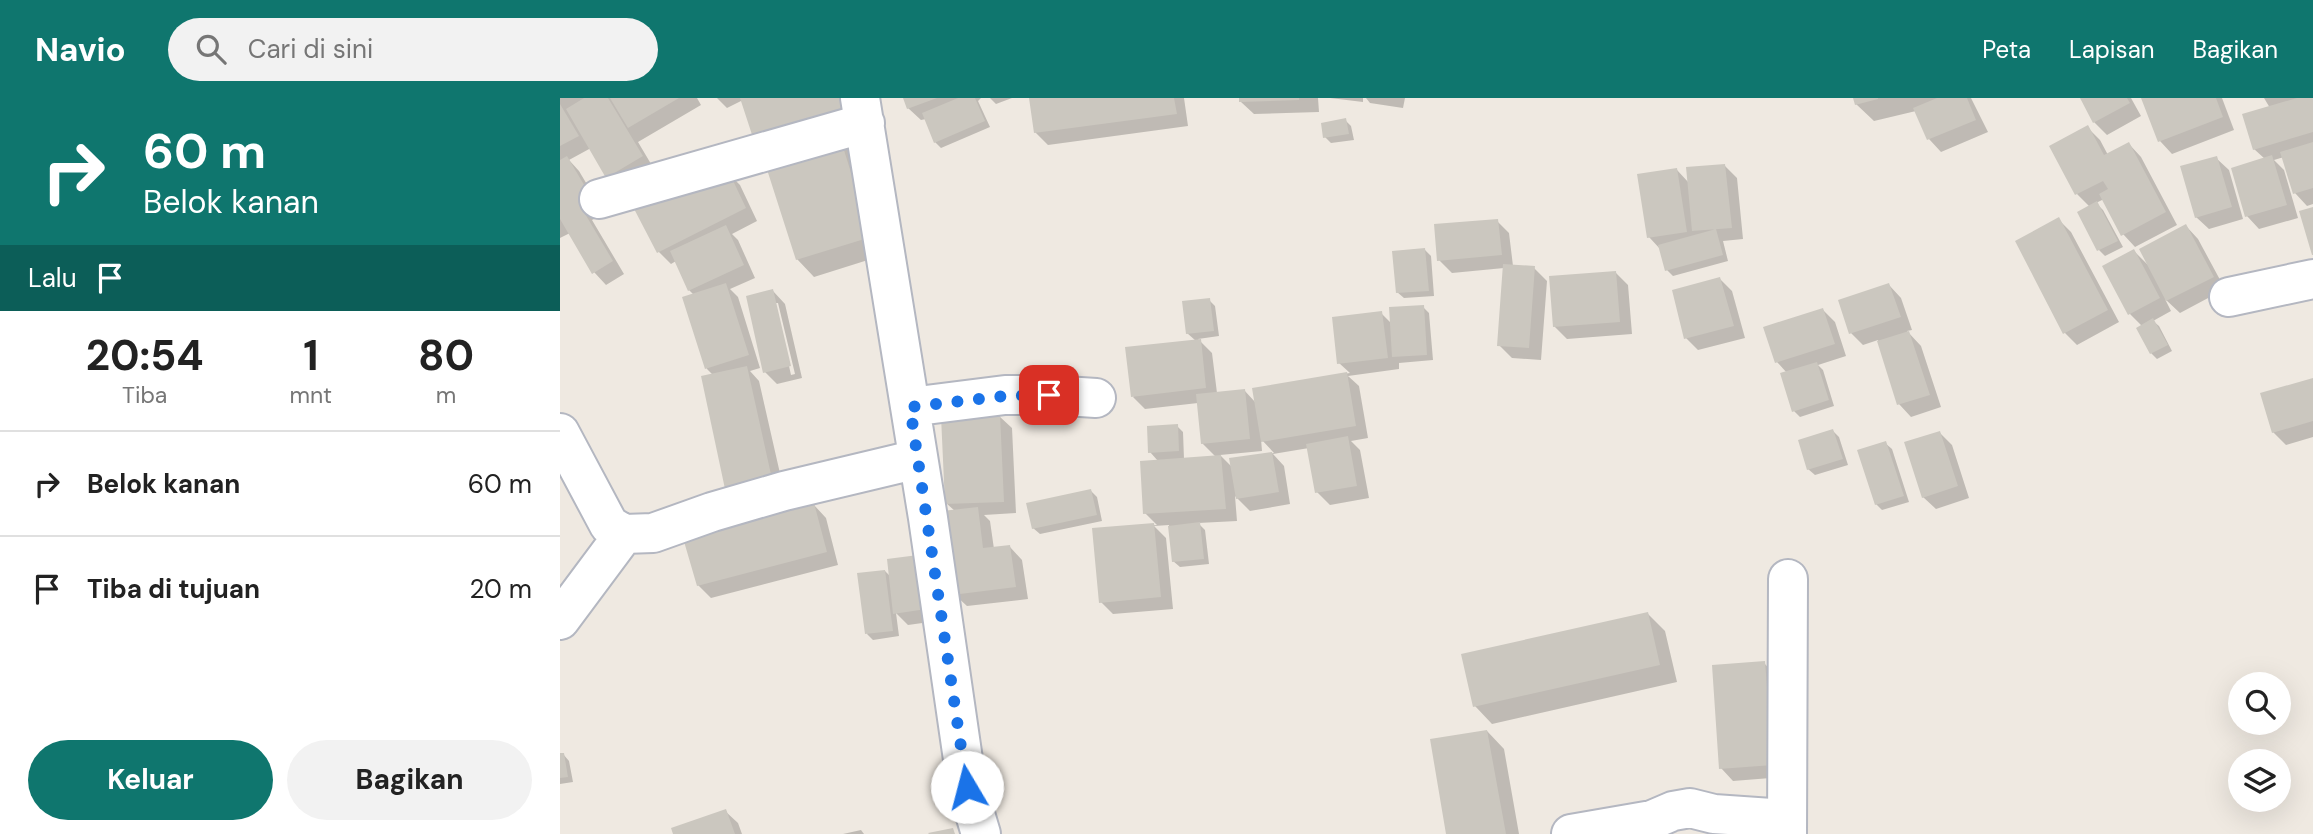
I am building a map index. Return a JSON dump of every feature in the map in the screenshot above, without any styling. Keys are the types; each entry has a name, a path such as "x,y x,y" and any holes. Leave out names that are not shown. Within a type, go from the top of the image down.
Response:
{"street":[{"path":"599,199 863,111 967,787 981,834"},
{"path":"2229,297 2313,279"},
{"path":"910,407 1005,396 1096,398"},
{"path":"560,433 609,525 624,534 653,533 772,495 918,459"},
{"path":"560,620 624,534"},
{"path":"1571,834 1652,820 1673,811 1690,808 1787,826 1788,579"}],"building":[{"path":"584,98 608,98 643,156 606,178 566,109"},
{"path":"610,98 679,98 628,128"},
{"path":"740,98 848,98 855,120 757,150"},
{"path":"903,98 937,98 907,109"},
{"path":"958,98 975,98 985,121 934,143 922,113"},
{"path":"1029,98 1174,98 1177,114 1034,133"},
{"path":"1239,98 1299,98 1299,100 1239,102"},
{"path":"1853,98 1878,98 1878,99 1855,105"},
{"path":"1937,98 1967,98 1976,120 1927,140 1913,108"},
{"path":"2080,98 2127,98 2130,103 2093,123"},
{"path":"2141,98 2216,98 2223,117 2158,142"},
{"path":"2297,98 2313,98 2313,132 2253,150 2242,114"},
{"path":"560,104 579,136 560,146"},
{"path":"1346,118 1349,134 1323,138 1321,123"},
{"path":"2088,125 2104,155 2129,142 2166,212 2121,236 2099,194 2108,189 2103,181 2075,195 2049,146"},
{"path":"839,134 871,237 796,260 763,157"},
{"path":"2313,142 2313,188 2293,194 2280,152"},
{"path":"2272,155 2287,205 2245,217 2231,168"},
{"path":"567,156 593,200 581,207 613,261 592,274 560,219 560,160"},
{"path":"2217,156 2232,207 2195,218 2180,166"},
{"path":"1725,164 1732,228 1692,231 1686,167"},
{"path":"1677,168 1687,232 1647,238 1637,174"},
{"path":"728,170 746,208 657,253 631,203"},
{"path":"2097,201 2118,241 2097,251 2077,212"},
{"path":"2313,207 2313,255 2312,255 2299,211"},
{"path":"2059,217 2108,310 2063,334 2015,241"},
{"path":"1498,219 1502,255 1437,261 1434,224"},
{"path":"2186,224 2214,277 2166,301 2139,249"},
{"path":"726,225 744,265 688,291 670,251"},
{"path":"1716,229 1723,255 1665,271 1658,245"},
{"path":"1425,248 1429,291 1396,293 1392,251"},
{"path":"2134,249 2160,298 2128,315 2102,266"},
{"path":"1503,264 1535,266 1529,348 1497,346"},
{"path":"1616,271 1620,322 1553,327 1549,276"},
{"path":"1720,277 1734,326 1684,339 1672,290"},
{"path":"726,283 749,355 705,369 682,297"},
{"path":"1889,283 1901,317 1849,334 1838,300"},
{"path":"773,289 791,366 763,373 746,296"},
{"path":"1210,298 1214,331 1186,334 1182,301"},
{"path":"1424,305 1427,355 1392,357 1389,307"},
{"path":"1823,308 1835,344 1775,363 1763,327"},
{"path":"1382,311 1388,358 1337,364 1332,317"},
{"path":"2153,318 2168,345 2150,354 2136,328"},
{"path":"1909,331 1930,395 1897,405 1877,341"},
{"path":"1201,339 1206,388 1131,397 1125,347"},
{"path":"1817,362 1829,400 1792,412 1780,373"},
{"path":"747,366 772,479 725,489 701,376"},
{"path":"1347,372 1356,426 1261,442 1252,388"},
{"path":"2313,378 2313,421 2272,433 2260,393"},
{"path":"1245,389 1250,439 1201,444 1196,394"},
{"path":"1000,414 1004,502 945,504 941,416"},
{"path":"1178,424 1179,451 1148,453 1147,426"},
{"path":"1833,429 1843,459 1807,470 1798,440"},
{"path":"1940,431 1958,486 1922,498 1904,442"},
{"path":"1348,436 1357,486 1315,493 1306,444"},
{"path":"1886,441 1904,496 1875,505 1857,450"},
{"path":"1272,452 1279,492 1236,499 1229,458"},
{"path":"1221,455 1226,509 1143,514 1140,461"},
{"path":"1091,489 1097,515 1032,529 1026,503"},
{"path":"814,503 827,552 697,586 683,538"},
{"path":"978,507 983,548 1010,545 1016,587 952,595 942,511"},
{"path":"1200,522 1204,559 1172,562 1168,526"},
{"path":"1154,523 1161,597 1099,603 1092,528"},
{"path":"926,554 933,608 893,614 887,559"},
{"path":"885,570 893,631 865,634 857,573"},
{"path":"1648,612 1660,665 1473,707 1461,654"},
{"path":"1765,661 1773,765 1719,769 1712,665"},
{"path":"1487,730 1506,834 1446,834 1430,739"},
{"path":"560,753 564,753 568,777 560,778"},
{"path":"726,809 735,834 673,834 671,828"},
{"path":"953,828 955,834 928,833"}],"route":[{"path":"967,787 910,407 1005,396 1049,395"}]}
